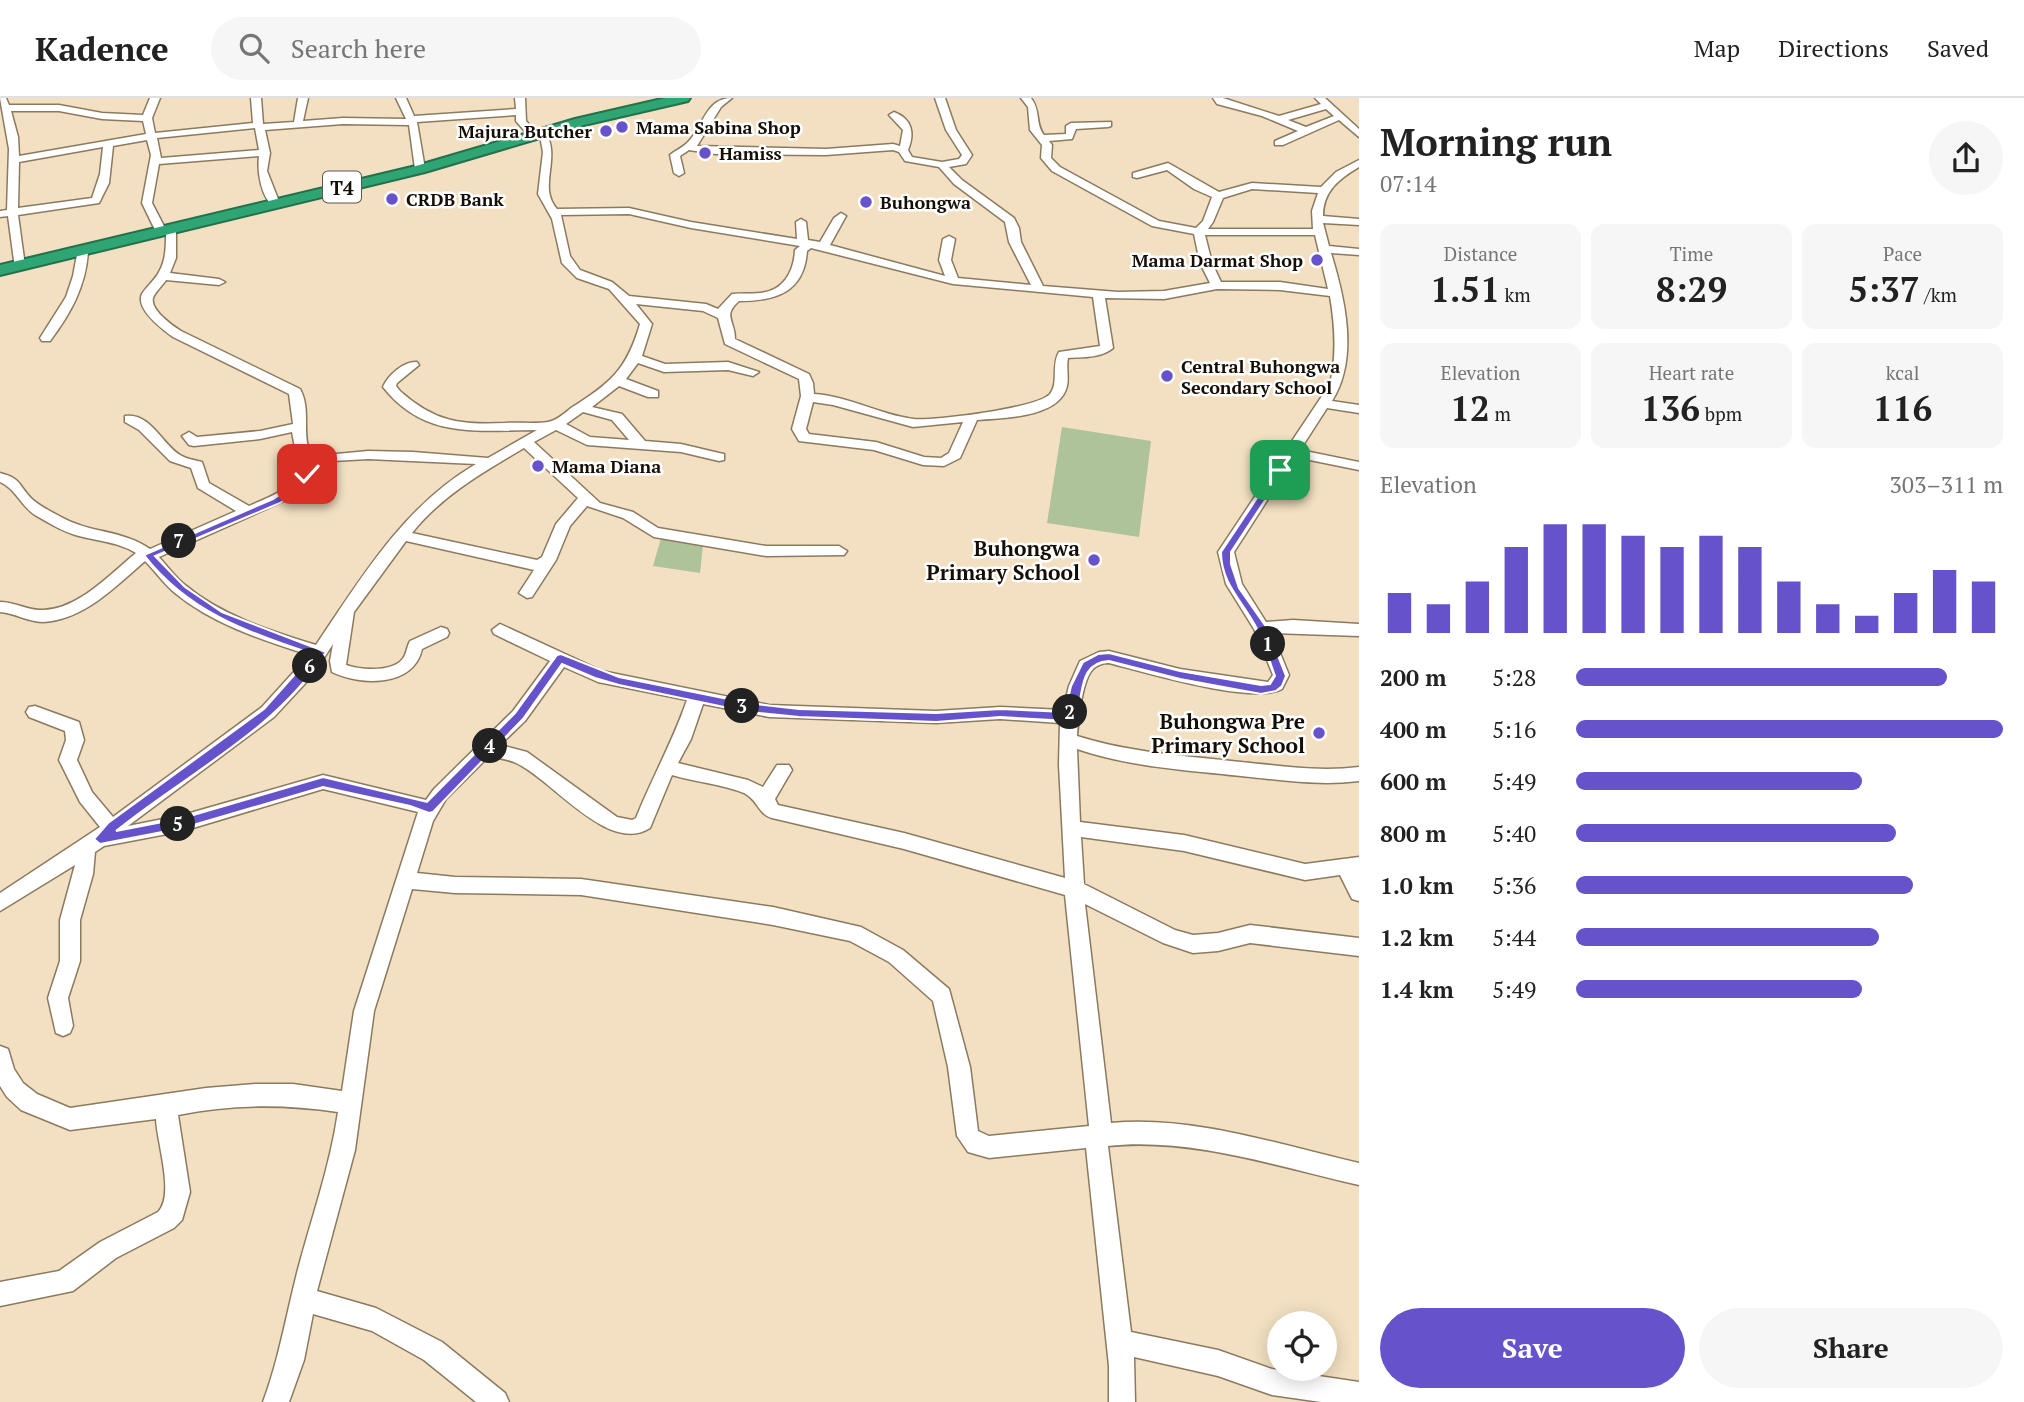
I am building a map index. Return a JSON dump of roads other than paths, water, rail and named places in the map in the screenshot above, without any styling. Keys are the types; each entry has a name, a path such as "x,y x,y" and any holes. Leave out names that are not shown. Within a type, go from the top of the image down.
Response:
{"highway":[{"name":"T4","path":"0,271 420,169 641,102 683,98"}],"street":[{"path":"59,108 72,98"},
{"path":"155,98 147,118 156,161 147,203 166,230 171,258 164,276 145,299 164,325 202,348 295,393 301,410 297,440 303,453 309,457 495,458"},
{"path":"256,98 265,153 262,171 275,204"},
{"path":"298,124 303,98"},
{"path":"401,98 413,120 420,169"},
{"path":"0,903 100,838 268,712 300,679 346,609 401,535 438,497 495,458 581,408 618,381 634,358 646,324 614,287 571,269 561,245 559,219 545,205 542,195 548,151 546,138 525,127 519,112 520,98"},
{"path":"679,173 675,155 692,144 717,105 727,98"},
{"path":"692,144 697,150 715,151 826,152 888,147 903,150 909,159 942,165 962,162 967,155 951,130 940,98"},
{"path":"1026,98 1033,107 1035,130 1047,145 1045,153 1049,163 1063,174 1156,224 1199,232 1359,222"},
{"path":"1218,98 1220,102 1280,119 1308,131"},
{"path":"1320,98 1359,134"},
{"path":"19,266 13,212 16,162 3,103 59,108 102,116 147,118"},
{"path":"1280,119 1328,105"},
{"path":"0,167 152,136 259,126 413,120 519,112"},
{"path":"1279,143 1326,121 1352,113"},
{"path":"894,115 906,125 909,132 903,150"},
{"path":"1042,138 1069,137 1071,125 1108,124"},
{"path":"0,142 13,142"},
{"path":"0,214 71,206 98,200 108,162 108,145"},
{"path":"156,161 265,153"},
{"path":"1122,1402 1120,1342 1077,929 1069,717 1086,665 1098,658 1124,659 1180,675 1261,690 1279,684 1280,676 1262,628 1235,589 1226,564 1226,552 1336,384 1340,372 1335,292 1318,225 1324,190 1339,175 1359,163"},
{"path":"942,165 958,183 1010,220 1014,228 1015,242 1039,290"},
{"path":"1137,175 1168,166 1198,187 1218,196 1252,186 1324,190"},
{"path":"1199,232 1208,222 1218,196"},
{"path":"554,212 629,211 682,224 823,246 953,281 1039,290 1099,296 1164,295 1217,285 1280,286 1335,292"},
{"path":"823,246 830,240 834,225 841,216"},
{"path":"801,222 806,243 801,250 800,266 794,280 766,297 736,298 725,307 723,316 729,329 729,341 804,377 808,383 799,429 804,438 876,446 923,461 944,462 956,455 972,417"},
{"path":"1199,232 1206,262 1217,285"},
{"path":"949,239 945,260 953,281"},
{"path":"1324,249 1359,253"},
{"path":"46,338 77,288 82,269 82,251"},
{"path":"164,276 219,282"},
{"path":"807,398 833,399 880,417 918,424 1023,411 1044,404 1060,388 1060,360 1063,355 1096,352 1107,348 1099,296"},
{"path":"623,299 706,308 723,316"},
{"path":"634,358 671,368 728,366 753,372"},
{"path":"413,365 392,381 389,387 412,406 435,419 458,427 554,425 587,441 692,449 719,457"},
{"path":"618,381 653,394"},
{"path":"1322,403 1359,409"},
{"path":"581,408 617,417 641,445"},
{"path":"130,419 144,427 174,458 197,465 203,485 250,512"},
{"path":"189,436 194,442 260,435 300,426"},
{"path":"525,442 578,488 594,506 628,515 654,532 766,551 839,551"},
{"path":"1291,452 1359,466"},
{"path":"469,455 495,458"},
{"path":"0,607 40,616 61,611 96,592 147,554 276,501 296,488 307,474 309,457"},
{"path":"0,477 14,481 29,503 65,526 115,538 147,554 181,590 219,615 264,634 320,652"},
{"path":"527,593 545,564 564,524 585,499"},
{"path":"401,535 530,565 545,564"},
{"path":"346,609 346,626 337,660 338,668 352,675 388,672 404,666 410,662 416,645 441,633"},
{"path":"1262,628 1293,626 1359,630"},
{"path":"500,630 598,676 758,709 936,718 1000,713 1069,717"},
{"path":"276,1402 296,1344 303,1299 344,1150 364,1011 429,808 519,716 561,658"},
{"path":"487,749 521,757 611,822 622,828 635,828 643,823 659,783 682,739 697,696"},
{"path":"36,712 73,727 75,740 68,760 79,786 105,821 83,874 70,920 70,961 58,998 63,1026"},
{"path":"1069,740 1115,755 1163,761 1311,777 1359,774"},
{"path":"674,769 748,788 766,798"},
{"path":"783,770 766,798 767,806 772,811 904,841 1076,889 1170,937 1193,944 1217,942 1250,934 1359,947"},
{"path":"100,838 183,823 323,782 429,808"},
{"path":"1073,830 1129,834 1184,843 1305,872 1352,866 1359,893"},
{"path":"404,880 455,885 581,887 773,916 854,933 896,956 942,996 948,1010 959,1067 968,1136 976,1144 1000,1146 1144,1130 1188,1136 1359,1174"},
{"path":"0,1056 4,1073 15,1090 29,1102 70,1119 206,1099 255,1095 293,1095 351,1104"},
{"path":"0,1294 64,1282 108,1250 166,1220 174,1212 178,1192 168,1139 166,1107"},
{"path":"303,1299 376,1320 433,1352 496,1402"},
{"path":"1120,1342 1218,1363 1272,1382 1359,1395"}],"place":[{"name":"Mama Sabina Shop","path":"622,127"},
{"name":"Majura Butcher","path":"606,131"},
{"name":"Hamiss","path":"705,153"},
{"name":"CRDB Bank","path":"392,199"},
{"name":"Buhongwa","path":"866,202"},
{"name":"Mama Darmat Shop","path":"1317,260"},
{"name":"Central Buhongwa Secondary School","path":"1167,376"},
{"name":"Mama Diana","path":"538,466"},
{"name":"Buhongwa Primary School","path":"1094,560"},
{"name":"Buhongwa Pre Primary School","path":"1319,733"}]}
